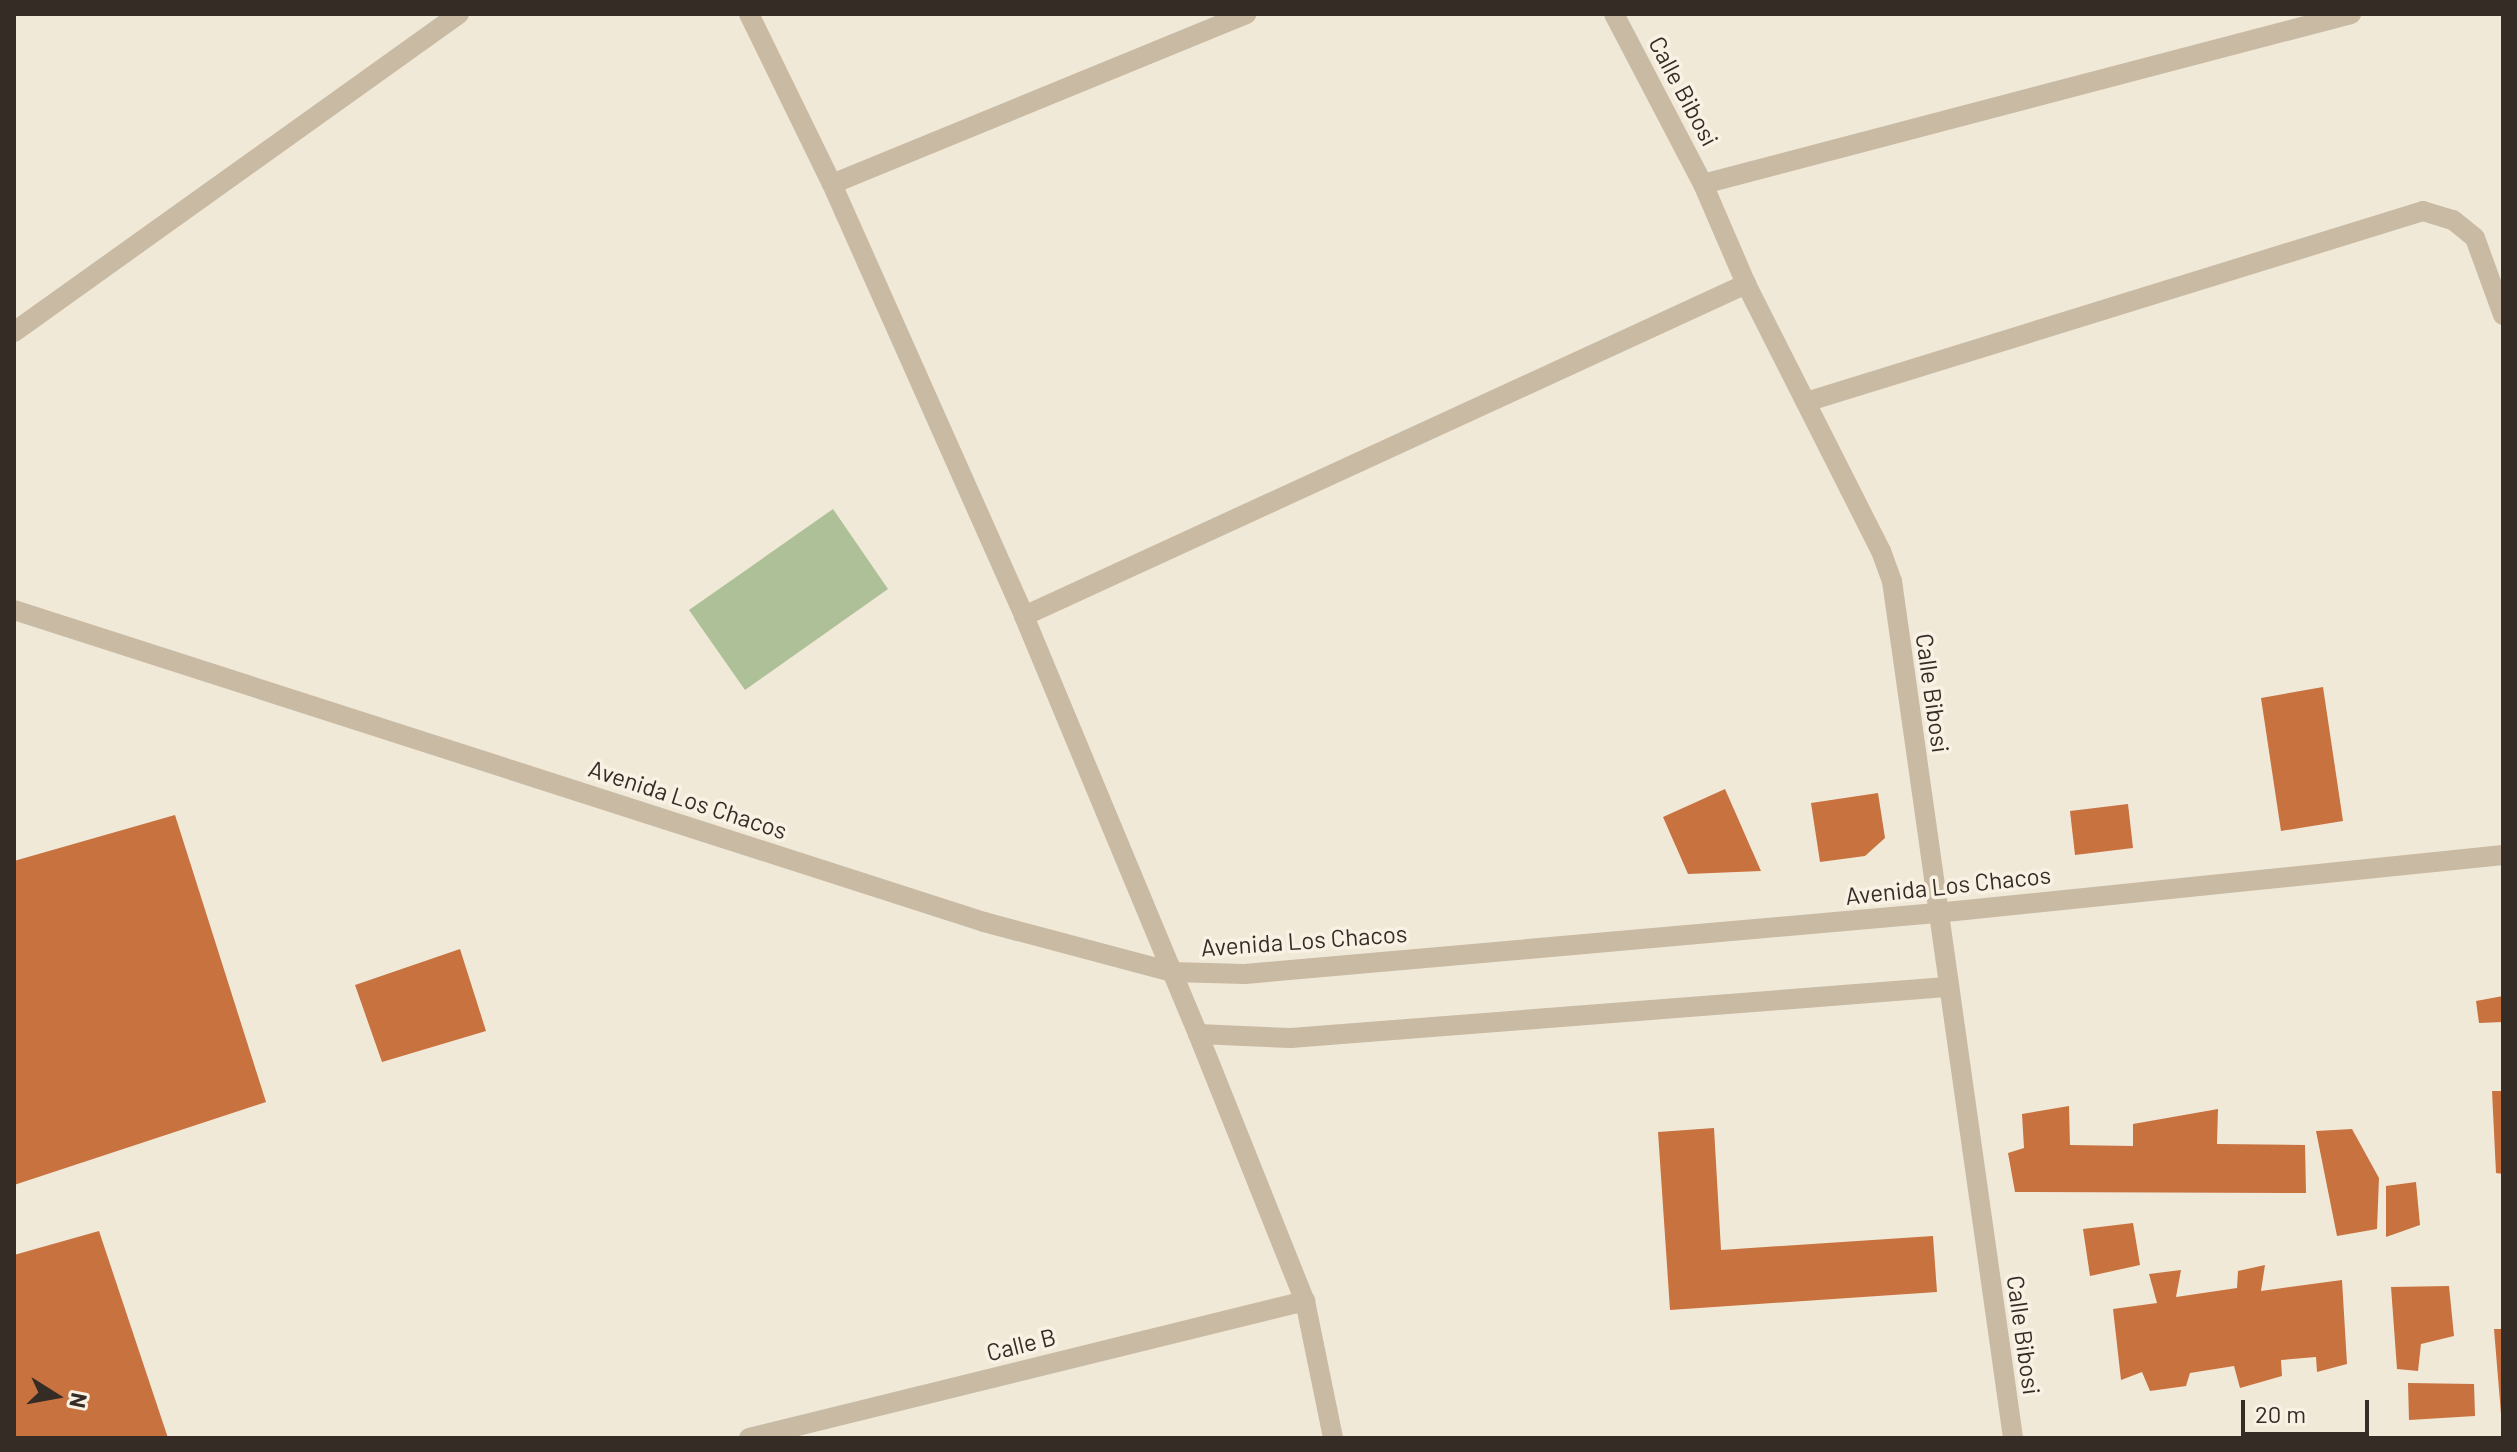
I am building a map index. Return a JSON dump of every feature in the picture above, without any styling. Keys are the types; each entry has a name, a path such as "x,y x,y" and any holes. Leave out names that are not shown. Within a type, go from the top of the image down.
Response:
{"street":[{"path":"14,332 459,14"},
{"path":"749,14 832,184 1024,616 1198,1034 1305,1301 1333,1438"},
{"path":"832,184 1246,14"},
{"name":"Calle Bibosi","path":"1614,14 1703,184 1746,284 1881,551 1892,581 1946,987 2013,1438"},
{"path":"1703,184 2351,14"},
{"path":"1806,402 2423,211 2453,220 2475,238 2503,315"},
{"path":"1024,616 1746,284"},
{"name":"Avenida Los Chacos","path":"14,610 984,922 1172,972 1245,974 1936,913 2503,855"},
{"path":"1198,1034 1291,1038 1946,987"},
{"name":"Calle B","path":"757,1437 1305,1301"}],"green space":[{"path":"833,509 888,589 745,690 689,610"}],"building":[{"path":"2323,687 2343,821 2281,831 2261,698"},
{"path":"1725,789 1761,871 1688,874 1663,817"},
{"path":"1878,793 1885,838 1865,856 1820,862 1811,803"},
{"path":"2128,804 2133,848 2075,855 2070,811"},
{"path":"175,815 266,1102 14,1185 14,861"},
{"path":"460,949 486,1031 382,1062 355,985"},
{"path":"2503,996 2503,1022 2479,1023 2476,1001"},
{"path":"2492,1091 2503,1091 2503,1174 2496,1173"},
{"path":"2069,1106 2070,1145 2133,1146 2133,1124 2218,1109 2217,1144 2305,1145 2306,1193 2015,1192 2008,1153 2024,1148 2022,1114"},
{"path":"1714,1128 1721,1250 1933,1236 1937,1292 1670,1310 1658,1132"},
{"path":"2352,1129 2379,1178 2377,1229 2337,1236 2316,1131"},
{"path":"2416,1182 2420,1225 2386,1237 2386,1186"},
{"path":"2133,1223 2140,1265 2090,1276 2083,1229"},
{"path":"99,1231 168,1438 14,1438 14,1255"},
{"path":"2265,1265 2261,1291 2342,1280 2347,1364 2317,1372 2316,1357 2281,1360 2282,1376 2240,1388 2234,1366 2190,1373 2186,1386 2150,1391 2142,1372 2121,1380 2113,1309 2157,1303 2149,1274 2181,1270 2176,1297 2237,1288 2238,1271"},
{"path":"2449,1286 2454,1336 2421,1344 2418,1371 2397,1369 2391,1287"},
{"path":"2494,1329 2503,1329 2503,1414 2501,1414"},
{"path":"2408,1383 2474,1384 2475,1416 2409,1420"}]}
